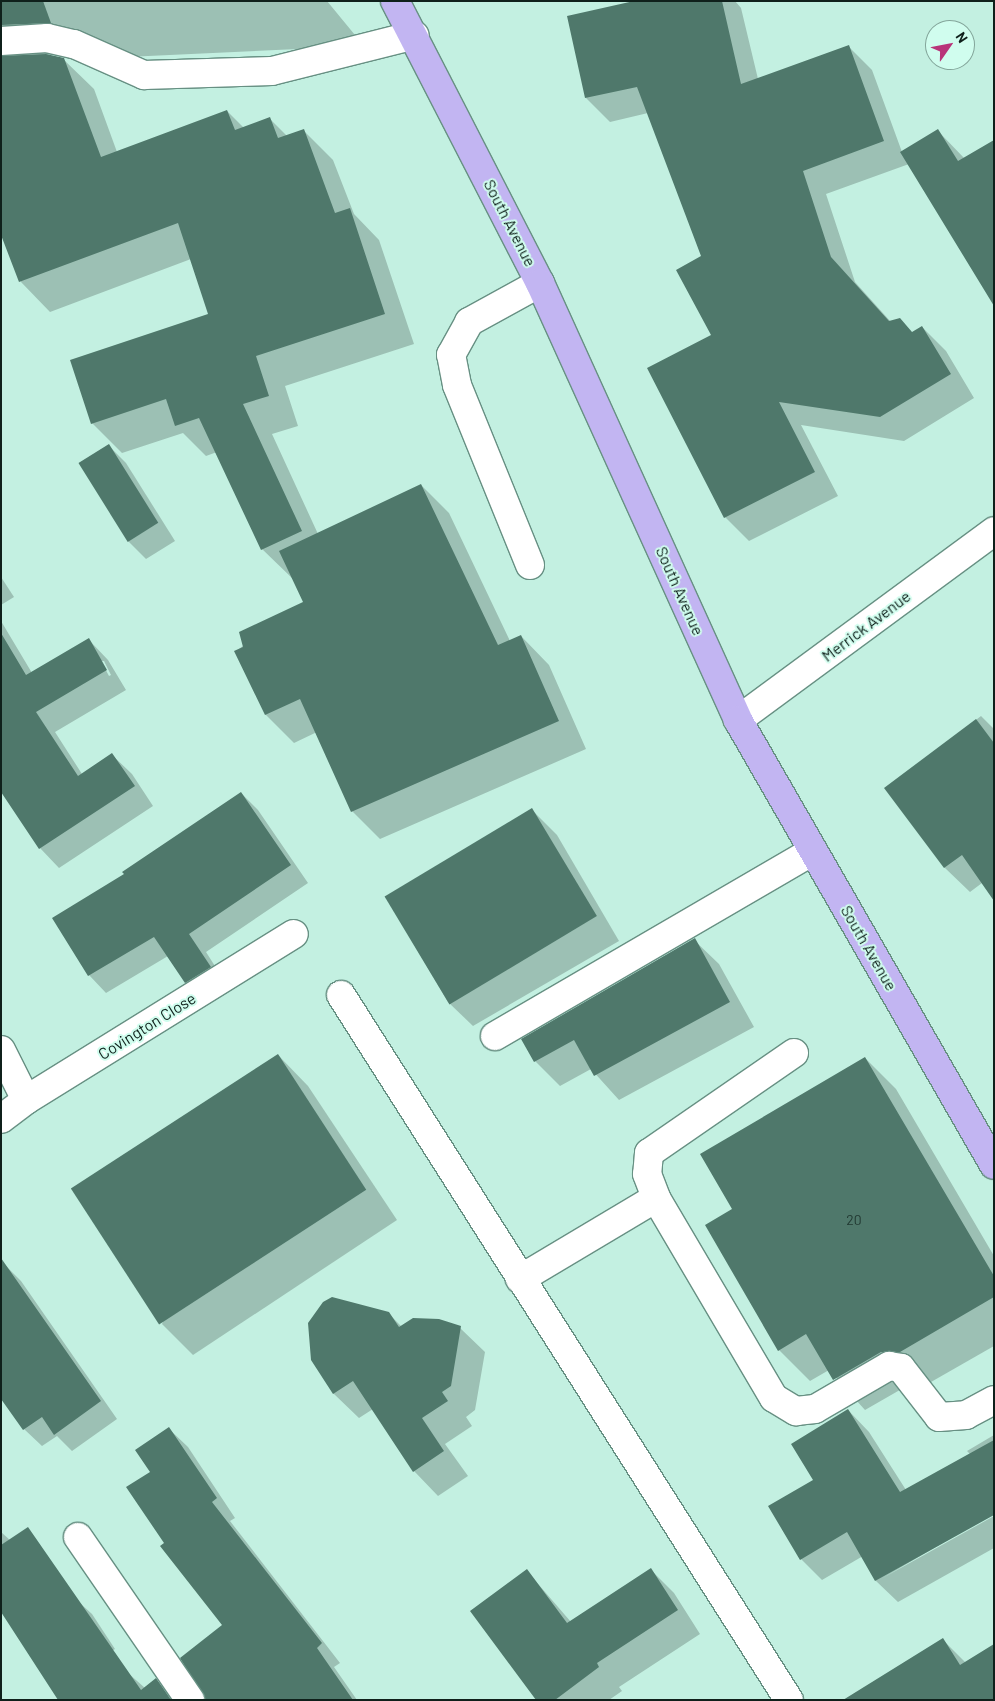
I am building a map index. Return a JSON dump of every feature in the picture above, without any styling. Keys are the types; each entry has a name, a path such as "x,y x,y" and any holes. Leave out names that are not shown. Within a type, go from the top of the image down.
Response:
{"main road":[{"name":"South Avenue","path":"395,1 415,35 540,283 738,720 994,1166"}],"street":[{"path":"1,41 46,38 74,44 144,75 272,71 415,35"},
{"path":"530,565 457,385 451,355 469,322 540,283"},
{"name":"Merrick Avenue","path":"738,720 994,531"},
{"path":"495,1036 813,851"},
{"name":"Covington Close","path":"1,1119 26,1100 294,934"},
{"path":"341,995 789,1700"},
{"path":"1,1050 26,1100"},
{"path":"794,1053 649,1153 647,1174 656,1198 774,1398 796,1412 815,1409 889,1366 901,1368 939,1417 966,1415 994,1400"},
{"path":"520,1278 656,1198"},
{"path":"78,1537 190,1700"}],"building":[{"path":"1,1 43,1 51,23 1,25"},
{"path":"634,1 722,1 741,84 849,45 884,141 803,171 831,257 889,321 900,318 912,332 922,326 951,374 880,417 779,402 815,472 724,518 647,368 711,335 676,270 701,256 637,87 585,98 567,16"},
{"path":"46,54 64,58 101,157 227,110 235,130 270,117 278,138 304,129 335,213 350,208 385,314 256,356 269,396 243,404 302,531 261,550 199,418 175,426 166,399 91,424 70,360 208,314 178,223 19,282 1,235 1,56"},
{"path":"938,129 958,161 994,140 994,306 900,152"},
{"path":"109,444 158,523 128,542 78,463"},
{"path":"421,484 498,645 521,635 559,721 351,812 300,699 265,715 234,651 243,647 239,632 303,602 279,551"},
{"path":"1,633 26,675 89,638 107,670 36,712 78,776 112,753 135,786 39,849 1,792"},
{"path":"976,719 994,743 994,901 962,855 944,868 884,788"},
{"path":"241,792 291,865 189,934 211,967 185,983 154,937 88,976 52,918 124,874 122,872"},
{"path":"532,808 597,916 449,1005 385,897"},
{"path":"695,938 730,1002 594,1076 574,1040 534,1062 521,1039"},
{"path":"278,1054 366,1190 159,1324 71,1189"},
{"path":"865,1057 994,1276 994,1297 900,1352 881,1352 833,1380 806,1334 778,1351 705,1225 732,1209 700,1154"},
{"path":"1,1258 101,1401 54,1435 42,1417 23,1430 1,1399"},
{"path":"332,1297 389,1312 399,1327 413,1318 439,1319 461,1326 451,1386 442,1392 448,1401 422,1418 444,1451 413,1472 353,1381 333,1394 311,1360 308,1323 323,1302"},
{"path":"848,1409 900,1492 994,1440 994,1515 875,1581 847,1532 800,1560 768,1506 813,1480 791,1444"},
{"path":"169,1427 217,1498 212,1502 322,1643 317,1648 353,1700 205,1700 180,1658 222,1625 160,1546 164,1543 126,1487 150,1472 135,1450"},
{"path":"28,1527 141,1690 156,1678 171,1700 58,1700 1,1612 1,1545"},
{"path":"651,1568 678,1610 597,1663 599,1667 555,1700 536,1700 470,1611 527,1569 567,1623"},
{"path":"943,1638 960,1665 994,1644 994,1700 843,1700"}]}
